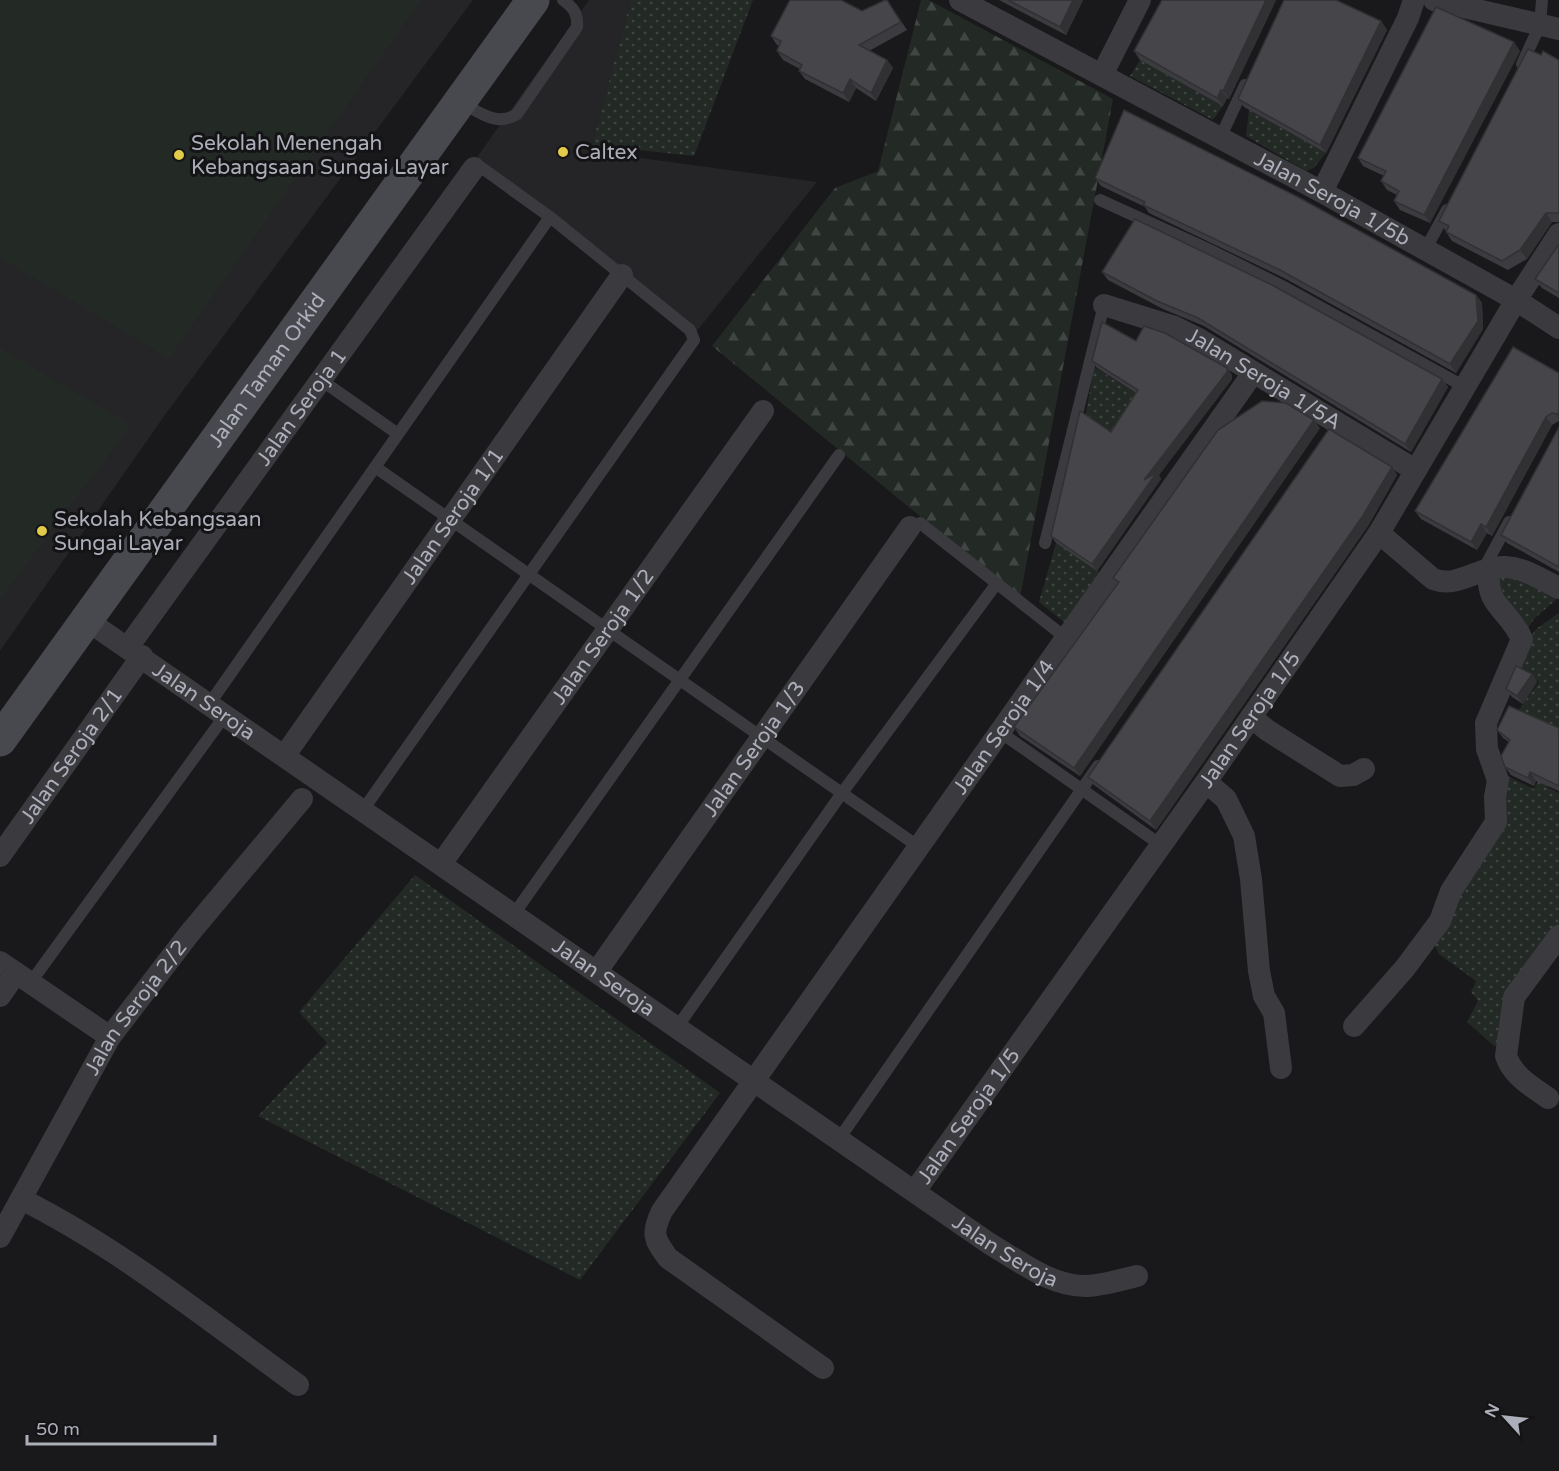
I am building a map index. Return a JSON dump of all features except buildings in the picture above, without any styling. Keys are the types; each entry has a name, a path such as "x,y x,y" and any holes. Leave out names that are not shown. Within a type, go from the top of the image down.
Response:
{"main road":[{"name":"Jalan Taman Orkid","path":"0,740 88,621 533,0"}],"street":[{"name":"Jalan Seroja 1/5b","path":"960,0 1322,192 1516,300 1559,328"},
{"path":"1102,75 1140,0"},
{"path":"1322,192 1408,18 1414,0"},
{"path":"1434,0 1549,27"},
{"name":"Jalan Seroja 1","path":"135,652 321,380 474,168"},
{"name":"Jalan Seroja 1/5","path":"915,1191 1206,782 1379,533 1516,300 1559,234"},
{"name":"Jalan Seroja 1/1","path":"285,755 622,275"},
{"name":"Jalan Seroja 1/5A","path":"1104,305 1175,327 1253,373 1331,428 1415,470"},
{"name":"Jalan Seroja 1/4","path":"823,1368 668,1258 656,1242 655,1226 662,1211 1253,373"},
{"name":"Jalan Seroja 1/2","path":"441,864 763,411"},
{"name":"Jalan Seroja 1/3","path":"597,971 910,527"},
{"path":"1379,533 1433,579 1442,583 1452,583 1485,570 1504,566 1518,568 1559,588"},
{"path":"1354,1026 1405,968 1440,921 1450,891 1496,822 1495,797 1498,780 1487,749 1486,723 1522,639 1508,614 1492,599 1485,570"},
{"name":"Jalan Seroja","path":"88,621 218,708 990,1244 1063,1283 1089,1286 1137,1276"},
{"name":"Jalan Seroja 2/1","path":"0,856 135,652"},
{"path":"1251,717 1276,736 1340,776 1353,775 1364,769"},
{"path":"1206,782 1226,799 1244,836 1251,879 1259,971 1264,996 1274,1013 1281,1068"},
{"name":"Jalan Seroja 2/2","path":"0,1237 110,1037 189,934 302,799"},
{"path":"1548,1098 1521,1079 1509,1065 1506,1056 1514,997 1559,936"},
{"path":"0,996 16,972 110,1037"},
{"path":"21,1199 72,1225 108,1247 298,1385"}],"lane":[{"path":"460,102 497,121 507,121 517,114 577,27 578,16 571,5 563,0"},
{"path":"1516,79 1549,27 1542,0"},
{"path":"1220,138 1250,74"},
{"path":"363,810 694,340 690,330 550,217 482,168 474,168"},
{"path":"1100,200 1282,286 1464,387"},
{"path":"1425,250 1452,200"},
{"path":"16,972 218,708 375,467 550,217"},
{"path":"1045,543 1104,305"},
{"path":"321,380 398,434"},
{"path":"514,914 839,455"},
{"path":"375,467 919,847"},
{"path":"1485,570 1515,510"},
{"path":"910,527 920,523 1066,638"},
{"path":"678,1026 842,793 997,583"},
{"path":"1000,732 1161,845"},
{"path":"839,1139 1108,751"}],"shaded area":[{"name":"Sekolah Menengah Kebangsaan Sungai Layar","path":"0,0 473,0 167,412 0,651"},
{"path":"589,0 631,0 592,145 626,156 817,182 696,332 572,234 470,167"}],"green space":[{"name":"Sekolah Menengah Kebangsaan Sungai Layar","path":"0,0 421,0 169,358 0,258"},
{"path":"631,0 753,0 694,156 592,145"},
{"path":"921,0 929,0 1113,99 1020,598 712,346 835,188 878,171"},
{"path":"1140,60 1223,106 1213,120 1130,76"},
{"path":"1249,110 1326,153 1314,168 1306,171 1246,136"},
{"path":"0,348 131,425 0,599"},
{"path":"1094,367 1142,397 1116,439 1085,418"},
{"path":"1056,543 1099,572 1065,623 1039,602"},
{"path":"1513,577 1559,597 1534,619 1524,634 1496,578"},
{"path":"1559,613 1559,730 1518,711 1539,682 1521,671 1521,651 1536,629"},
{"path":"1559,732 1559,762 1547,787 1559,793 1559,929 1499,1047 1493,1045 1467,1022 1478,1001 1471,992 1476,981 1439,954 1434,944 1503,774 1534,789"},
{"path":"415,875 720,1093 580,1280 258,1116 327,1043 299,1012"}],"place":[{"name":"Caltex","path":"563,152"},
{"name":"Sekolah Menengah Kebangsaan Sungai Layar","path":"179,155"},
{"name":"Sekolah Kebangsaan Sungai Layar","path":"42,531"}]}
